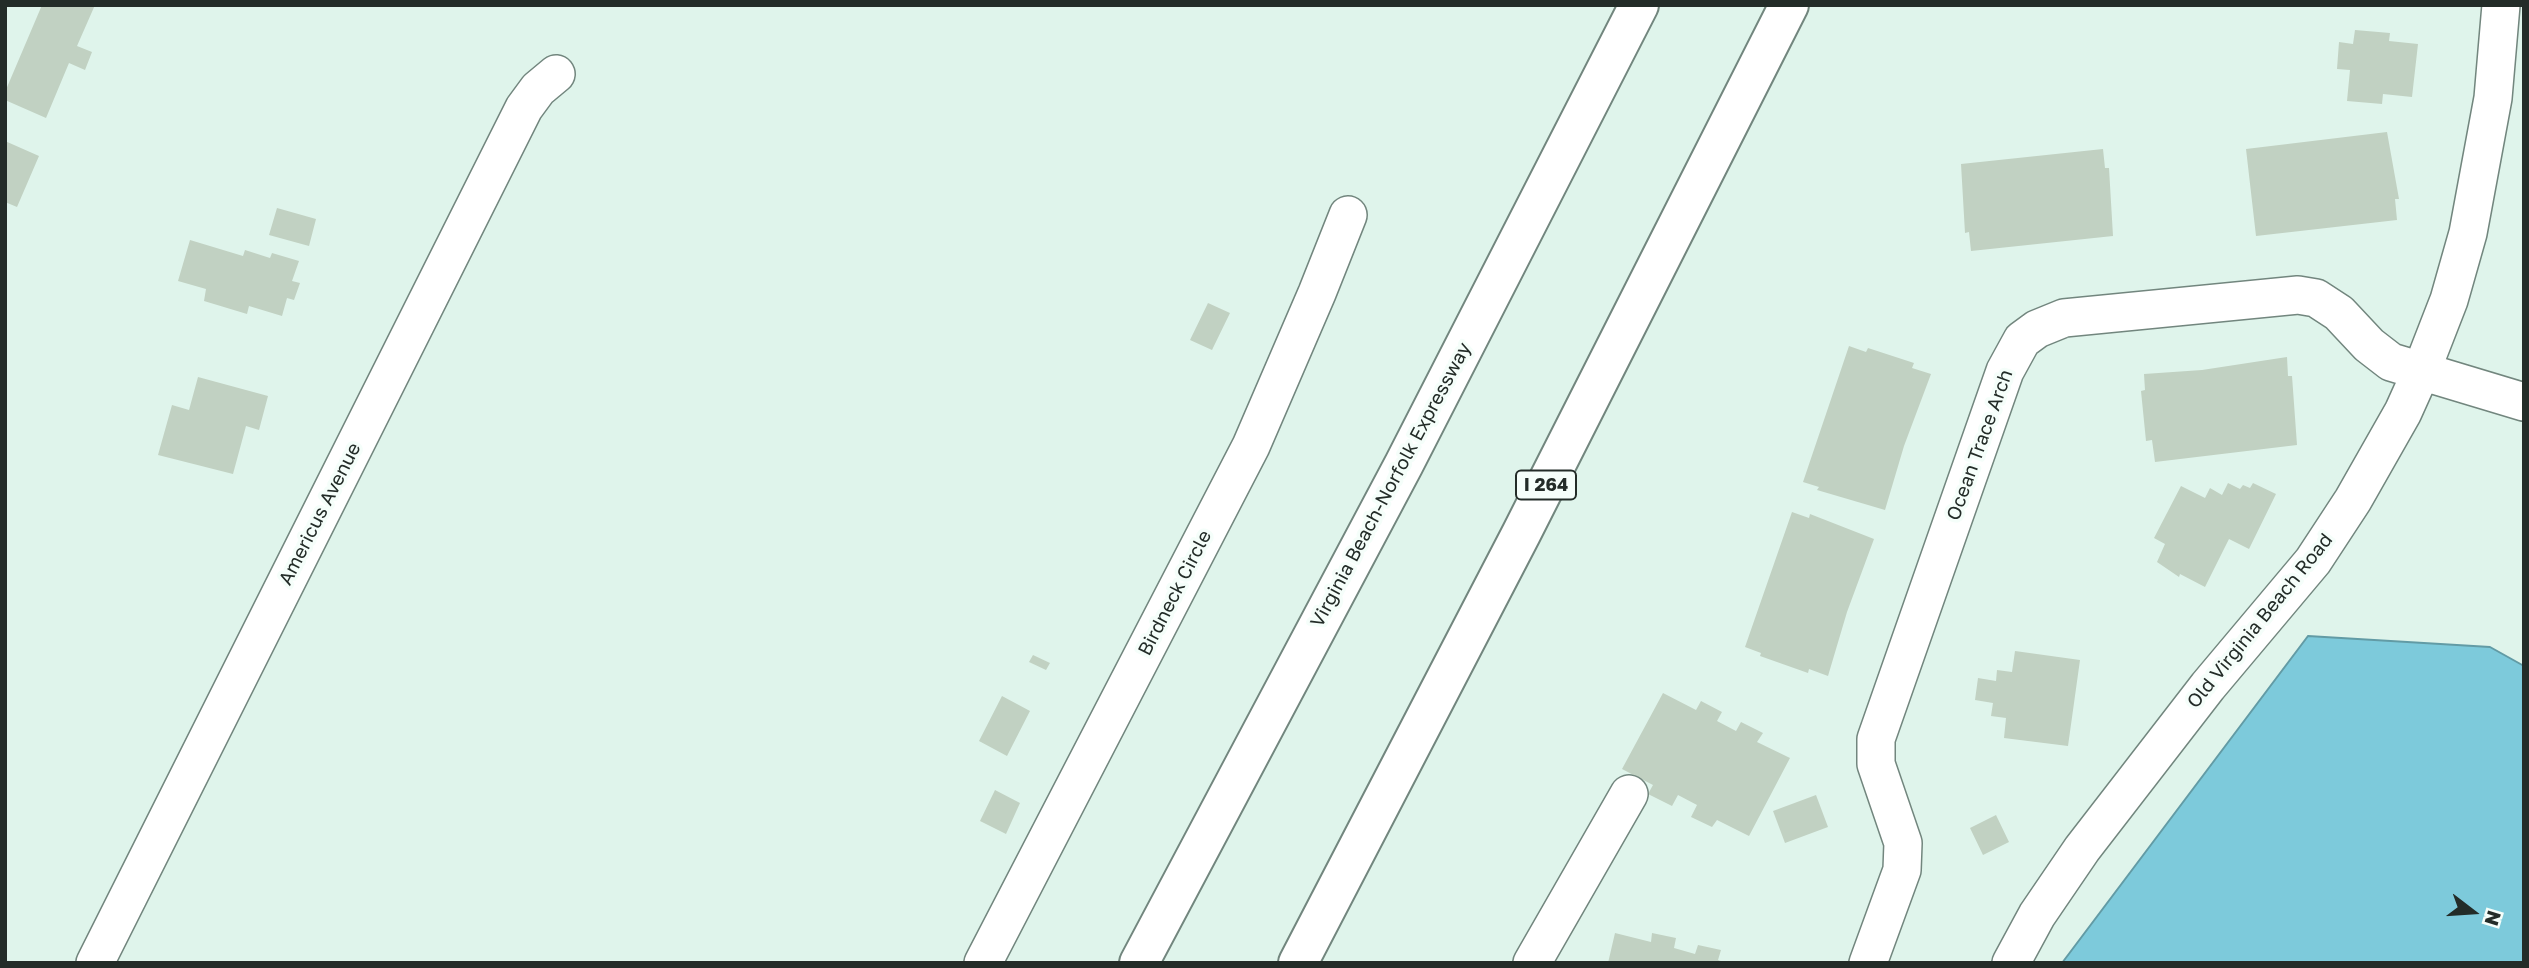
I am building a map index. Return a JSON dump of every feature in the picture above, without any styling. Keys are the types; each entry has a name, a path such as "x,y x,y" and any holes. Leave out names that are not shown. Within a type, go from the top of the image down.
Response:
{"highway":[{"name":"Virginia Beach-Norfolk Expressway","path":"1141,958 1410,451 1639,5"},
{"name":"I 264","path":"1298,963 1528,522 1789,5"}],"street":[{"name":"Old Virginia Beach Road","path":"2011,963 2037,915 2082,849 2208,686 2313,561 2353,500 2403,412 2449,300 2468,233 2493,98 2501,5"},
{"name":"Americus Avenue","path":"95,963 524,108 538,89 556,74"},
{"name":"Birdneck Circle","path":"983,963 1251,446 1348,215"},
{"name":"Ocean Trace Arch","path":"1868,963 1902,870 1903,843 1876,764 1876,739 2005,371 2022,340 2037,329 2064,318 2298,295 2316,298 2339,313 2369,345 2391,362 2524,402"},
{"path":"1532,963 1629,794"}],"water":[{"path":"2308,636 2490,647 2524,666 2524,963 2062,963"}],"building":[{"path":"42,5 95,5 77,46 92,52 85,70 69,63 46,118 5,100 5,92"},
{"path":"2355,30 2390,33 2389,41 2418,44 2412,97 2383,94 2382,104 2347,101 2350,70 2337,69 2339,42 2353,44"},
{"path":"2387,132 2399,199 2395,199 2397,220 2256,236 2246,149"},
{"path":"5,141 39,156 17,207 5,202"},
{"path":"2103,149 2105,168 2109,168 2113,236 1971,251 1969,232 1965,233 1961,164"},
{"path":"277,208 316,219 309,246 269,235"},
{"path":"190,240 243,256 245,250 270,258 272,253 299,261 292,281 300,283 294,300 287,298 282,316 249,306 247,314 204,301 206,289 178,281"},
{"path":"1208,303 1230,313 1212,350 1190,340"},
{"path":"1849,346 1866,352 1868,348 1914,363 1912,368 1931,374 1904,446 1885,510 1817,490 1819,487 1803,482"},
{"path":"2287,357 2288,376 2292,376 2297,445 2155,462 2152,440 2146,441 2141,391 2145,390 2144,374 2202,370"},
{"path":"198,377 268,396 259,430 246,426 233,474 158,455 172,405 189,410"},
{"path":"2228,483 2240,489 2243,485 2250,488 2253,483 2276,494 2249,549 2229,539 2205,587 2180,574 2179,577 2157,562 2165,544 2154,538 2181,486 2205,498 2210,488 2222,495"},
{"path":"1792,512 1809,518 1810,514 1874,539 1847,612 1828,676 1809,669 1808,673 1760,656 1761,653 1745,647"},
{"path":"2015,651 2080,660 2068,746 2004,738 2006,718 1991,716 1993,703 1975,700 1978,678 1996,681 1997,670 2012,672"},
{"path":"1033,655 1050,663 1046,670 1029,662"},
{"path":"1663,693 1696,710 1701,701 1722,712 1717,721 1736,731 1741,722 1763,733 1757,742 1790,758 1749,836 1717,820 1712,827 1691,817 1697,805 1678,795 1672,806 1648,794 1653,785 1622,769"},
{"path":"1002,696 1030,711 1007,756 979,741"},
{"path":"995,790 1020,803 1006,834 980,821"},
{"path":"1816,795 1828,827 1785,843 1773,811"},
{"path":"1996,815 2009,842 1983,855 1970,828"},
{"path":"1615,933 1651,942 1652,933 1676,938 1674,948 1695,954 1698,945 1721,950 1718,960 1726,963 1608,963"}]}
